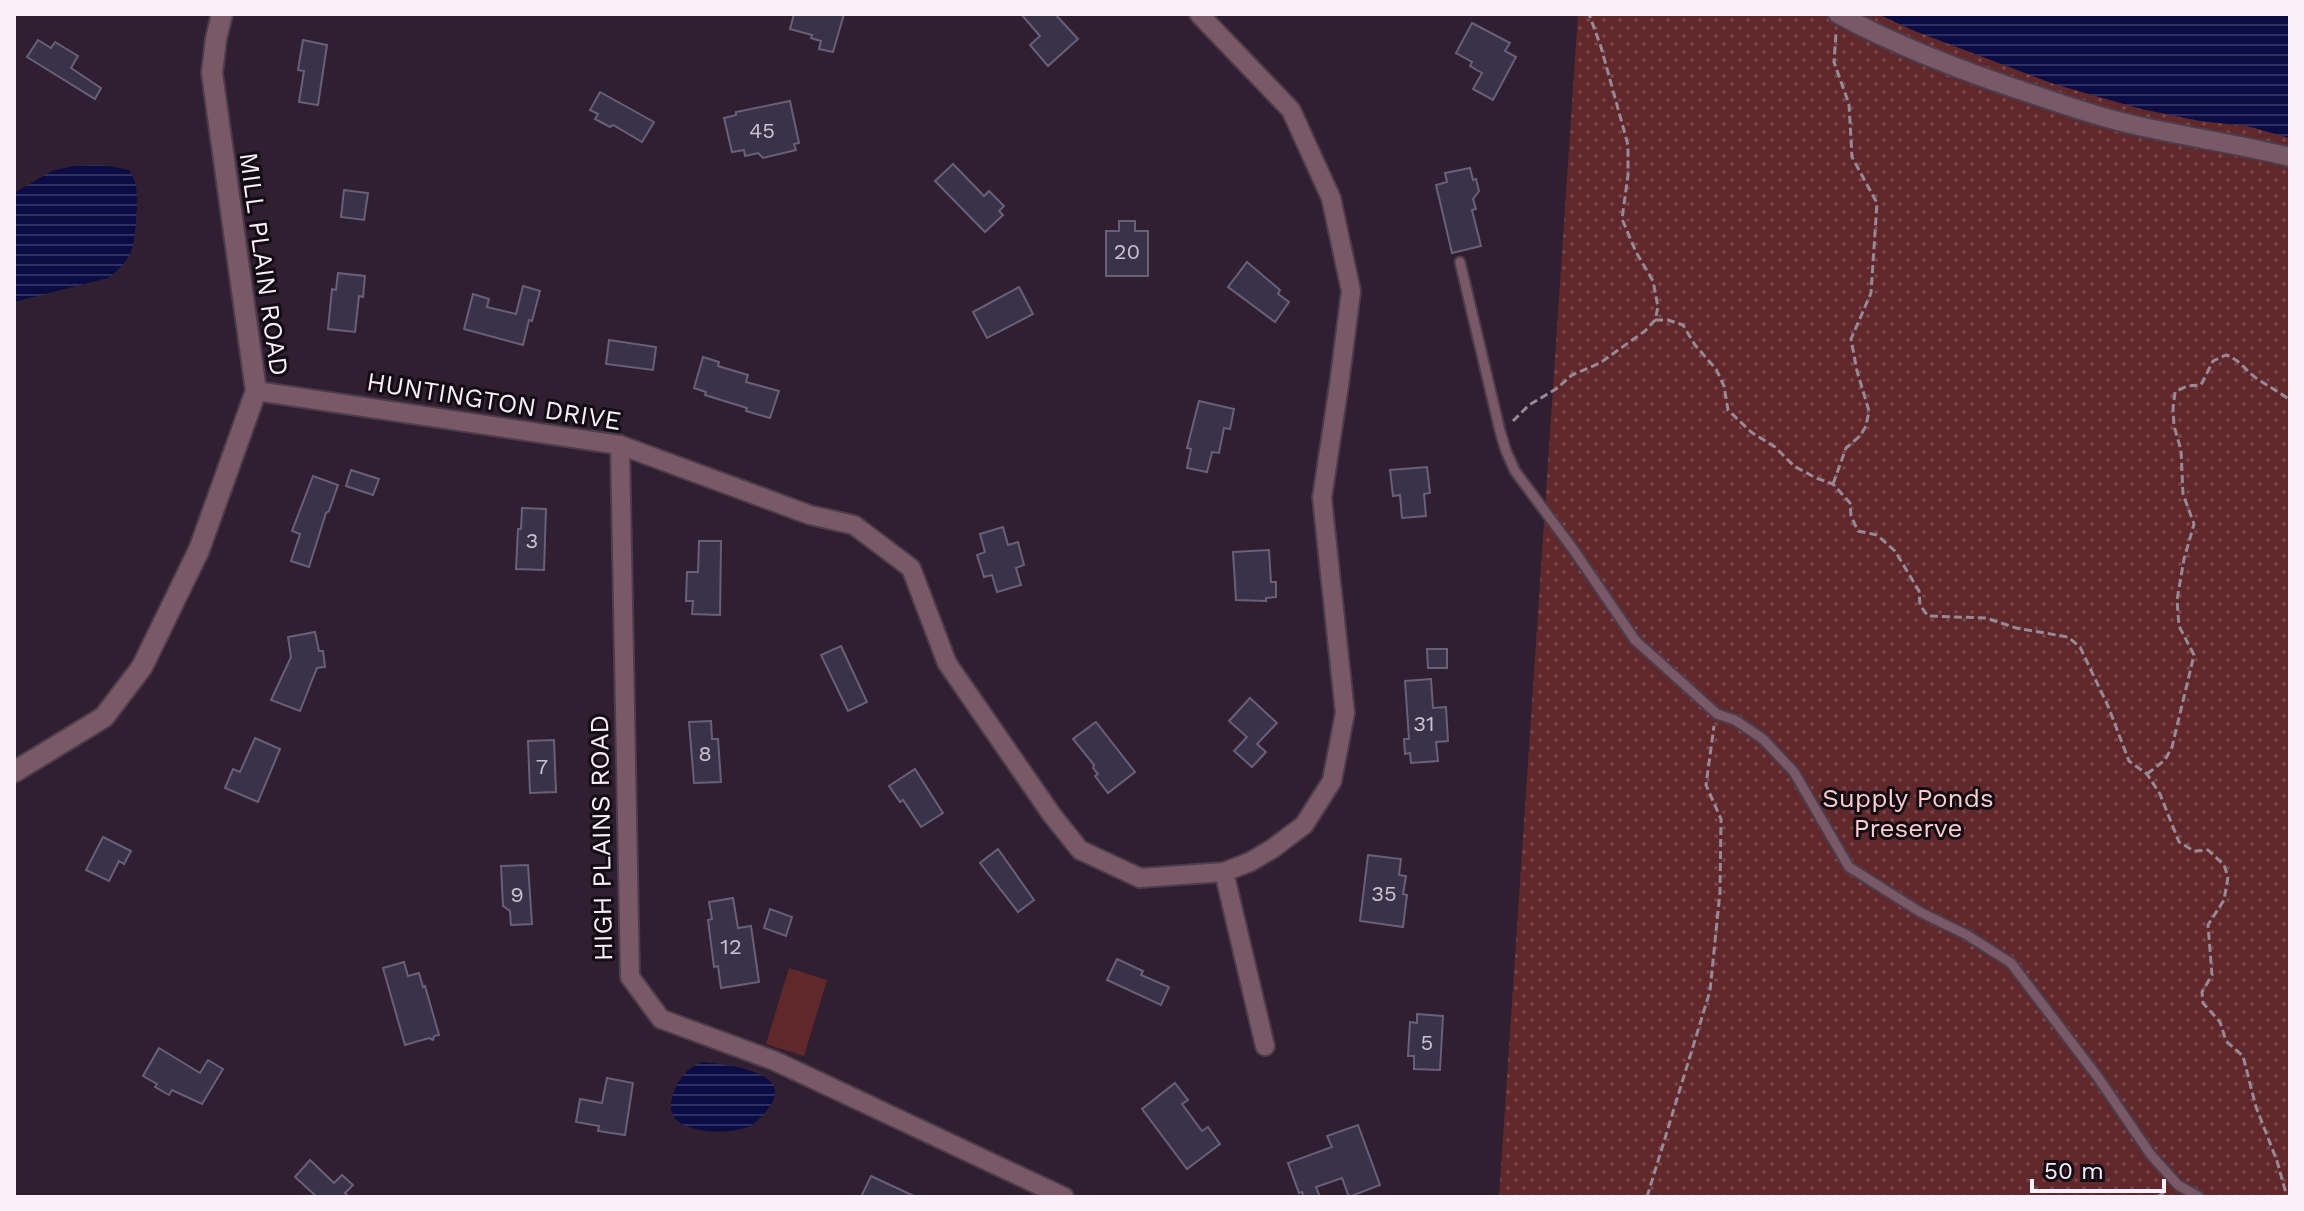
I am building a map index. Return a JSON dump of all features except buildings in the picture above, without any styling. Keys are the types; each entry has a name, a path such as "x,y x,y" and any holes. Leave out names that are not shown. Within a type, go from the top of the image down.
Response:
{"street":[{"name":"MILL PLAIN ROAD","path":"14,772 104,717 142,667 199,550 256,391 212,73 222,14"},
{"name":"HUNTINGTON DRIVE","path":"256,391 620,445 810,515 854,525 911,568 947,663 1052,815 1080,850 1140,878 1224,872 1261,856 1304,825 1332,781 1345,713 1322,498 1351,291 1331,198 1291,110 1199,14"},
{"path":"1839,15 1914,52 2067,106 2170,133 2290,157"},
{"name":"HIGH PLAINS ROAD","path":"620,445 630,977 661,1019 775,1061 1064,1197"},
{"path":"1224,872 1265,1046"}],"lane":[{"path":"1460,262 1506,451 1522,481 1635,640 1717,714 1735,720 1763,739 1794,772 1849,867 1920,912 1967,935 2011,963 2088,1064 2151,1155 2178,1185 2199,1197"}],"path":[{"path":"1500,431 1529,405 1572,375 1600,363 1645,331 1655,320 1658,307 1653,281 1622,219 1628,175 1628,145 1589,14"},
{"path":"1833,484 1846,448 1860,436 1869,411 1851,339 1871,293 1877,203 1852,157 1849,104 1834,62 1839,15"},
{"path":"1655,320 1683,325 1695,345 1716,369 1724,386 1728,410 1794,466 1833,484 1850,503 1851,516 1858,531 1877,535 1895,551 1919,591 1920,605 1928,616 1986,618 2016,628 2068,637 2080,647 2108,706 2129,761 2147,774 2160,794 2179,842 2194,851 2208,850 2224,865 2228,877 2224,900 2208,925 2212,975 2202,992 2203,1003 2220,1022 2226,1041 2243,1056 2256,1107 2287,1197"},
{"path":"2147,774 2165,760 2172,747 2194,655 2179,626 2177,600 2194,524 2183,494 2181,450 2174,426 2175,392 2187,386 2201,385 2213,361 2226,355 2237,358 2255,378 2290,400"},
{"path":"1647,1197 1710,991 1720,892 1721,819 1706,785 1717,714"}],"green space":[{"name":"Supply Ponds Preserve","path":"1578,14 2290,14 2290,1197 1499,1197"},
{"path":"789,968 827,980 804,1056 766,1044"}],"shaded area":[{"path":"1878,14 2290,14 2290,138 2247,126 2200,121 2141,109 2054,84"},
{"path":"104,165 129,170 135,182 135,229 128,258 108,278 14,302 14,193 52,171 73,166"},
{"path":"703,1062 739,1068 765,1077 773,1085 775,1094 768,1109 754,1123 739,1130 701,1130 679,1122 671,1104 674,1091 685,1073"}]}
